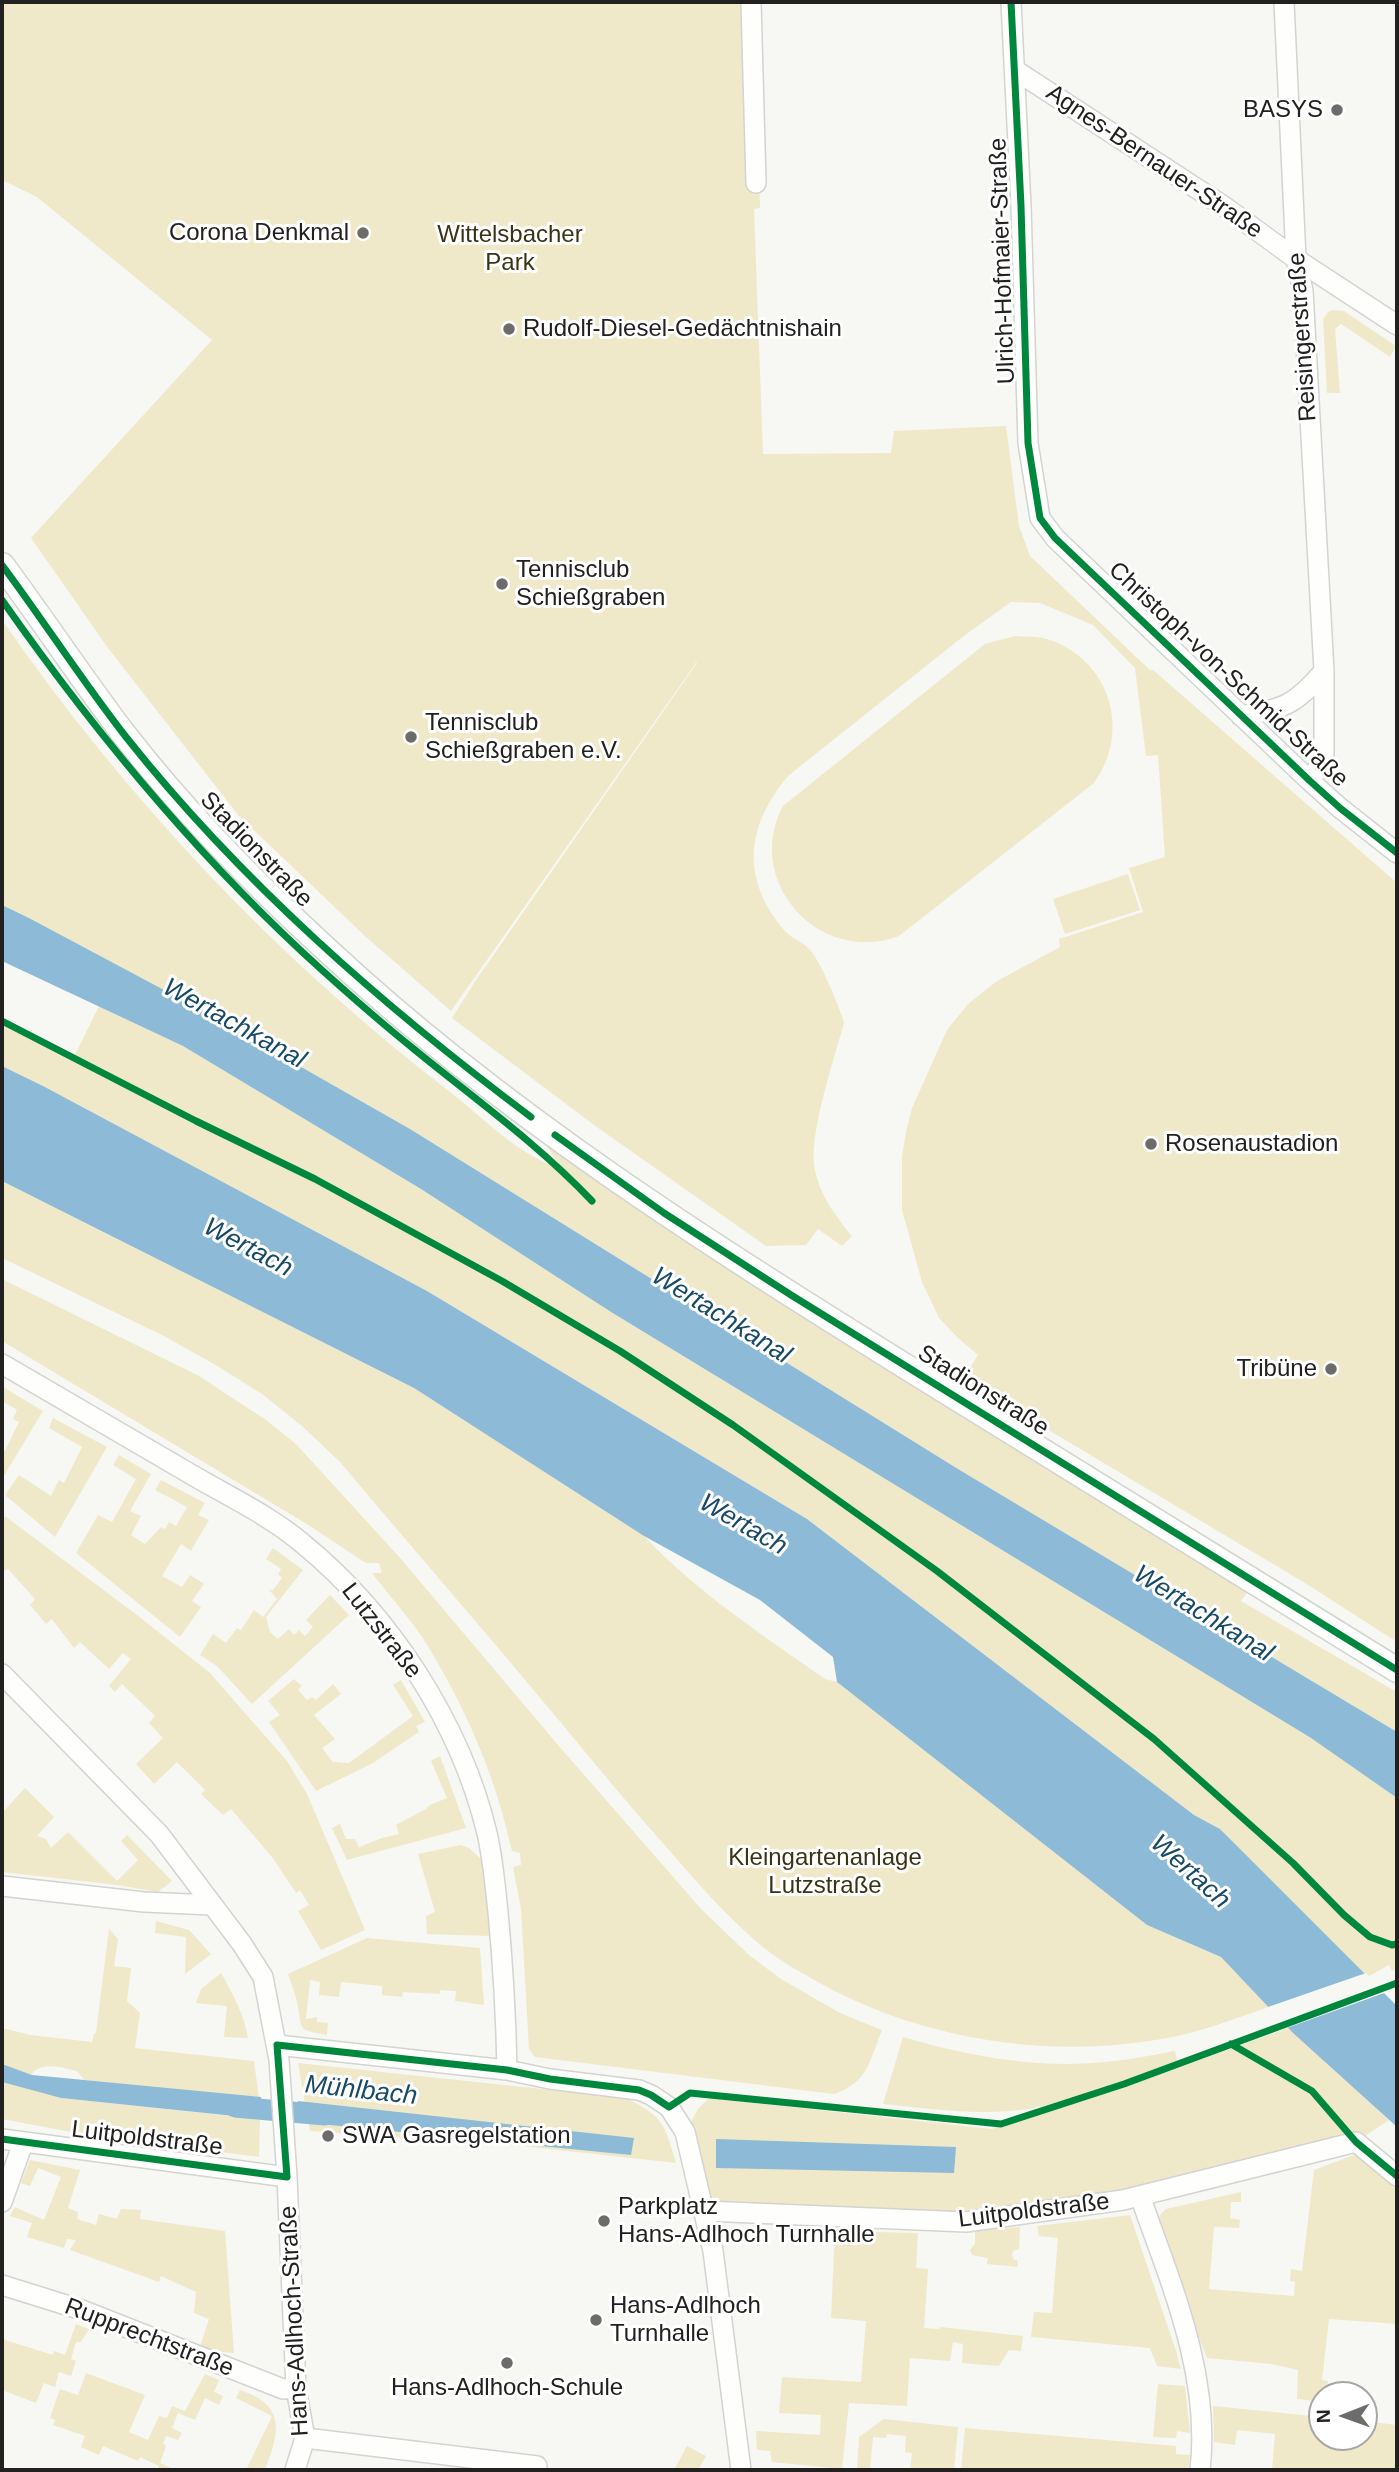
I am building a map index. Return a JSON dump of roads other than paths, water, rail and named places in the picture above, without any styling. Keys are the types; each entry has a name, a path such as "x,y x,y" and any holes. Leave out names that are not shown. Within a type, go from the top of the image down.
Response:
{"street":[{"path":"751,2 756,183"},
{"name":"Ulrich-Hofmaier-Straße","path":"1011,2 1028,443 1040,517"},
{"name":"Reisingerstraße","path":"1284,2 1296,258 1303,291 1324,671 1324,758 1310,781"},
{"name":"Agnes-Bernauer-Straße","path":"1015,70 1225,207 1397,325"},
{"name":"Christoph-von-Schmid-Straße","path":"1040,517 1055,538 1310,781 1397,853"},
{"name":"Stadionstraße","path":"2,565 78,674 127,738 214,838 326,950 428,1038 542,1126 664,1213 814,1309 1397,1670"},
{"path":"1241,716 1273,710 1294,702 1304,695 1324,671"},
{"name":"Lutzstraße","path":"2,1364 249,1508 301,1542 349,1587 387,1632 425,1686 453,1738 487,1833 505,1987 507,2070"},
{"name":"Hans-Adlhoch-Straße","path":"2,1674 159,1834 242,1944 263,1977 277,2045 287,2177 296,2388 305,2438 295,2470"},
{"path":"2,1886 144,1902 212,1905"},
{"path":"277,2045 507,2070 550,2079 639,2090 669,2107 685,2132 713,2251 741,2470"},
{"name":"Luitpoldstraße","path":"2,2138 23,2143 287,2177"},
{"name":"Luitpoldstraße","path":"705,2211 966,2222 1140,2196 1356,2142 1397,2176"},
{"path":"2,2202 23,2143"},
{"path":"1140,2196 1189,2342 1197,2379 1203,2443 1200,2470"},
{"name":"Rupprechtstraße","path":"2,2285 82,2310 283,2389 296,2388"},
{"path":"305,2438 537,2466"}],"water":[{"path":"2,905 196,1007 410,1129 958,1469 1397,1732 1397,1798 1311,1738 611,1312 421,1189 183,1046 2,961"},
{"name":"Wertach","path":"2,1066 427,1291 807,1519 1194,1815 1220,1829 1397,2006 1397,2127 1293,2033 1221,1957 1147,1925 837,1682 833,1657 760,1600 644,1536 414,1388 2,1181"},
{"path":"2,2064 32,2075 261,2097 263,2119 61,2098 2,2082"},
{"path":"298,2101 634,2138 631,2155 300,2122"},
{"path":"716,2139 956,2147 954,2173 716,2168"}],"waterway":[{"name":"Mühlbach","path":"235,2107 325,2115"}],"place":[{"name":"BASYS","path":"1337,110"},
{"name":"Corona Denkmal","path":"363,233"},
{"name":"Rudolf-Diesel-Gedächtnishain","path":"509,329"},
{"name":"Tennisclub Schießgraben","path":"502,584"},
{"name":"Tennisclub Schießgraben e.V.","path":"411,737"},
{"name":"Rosenaustadion","path":"1151,1144"},
{"name":"Tribüne","path":"1331,1369"},
{"name":"SWA Gasregelstation","path":"328,2136"},
{"name":"Parkplatz Hans-Adlhoch Turnhalle","path":"604,2221"},
{"name":"Hans-Adlhoch Turnhalle","path":"596,2320"},
{"name":"Hans-Adlhoch-Schule","path":"507,2363"}],"park label":[{"name":"Wittelsbacher Park","path":"510,249"},
{"name":"Kleingartenanlage Lutzstraße","path":"825,1872"}],"water label":[{"name":"Wertachkanal","path":"234,1024"},
{"name":"Wertachkanal","path":"721,1316"},
{"name":"Wertachkanal","path":"1203,1614"}]}
